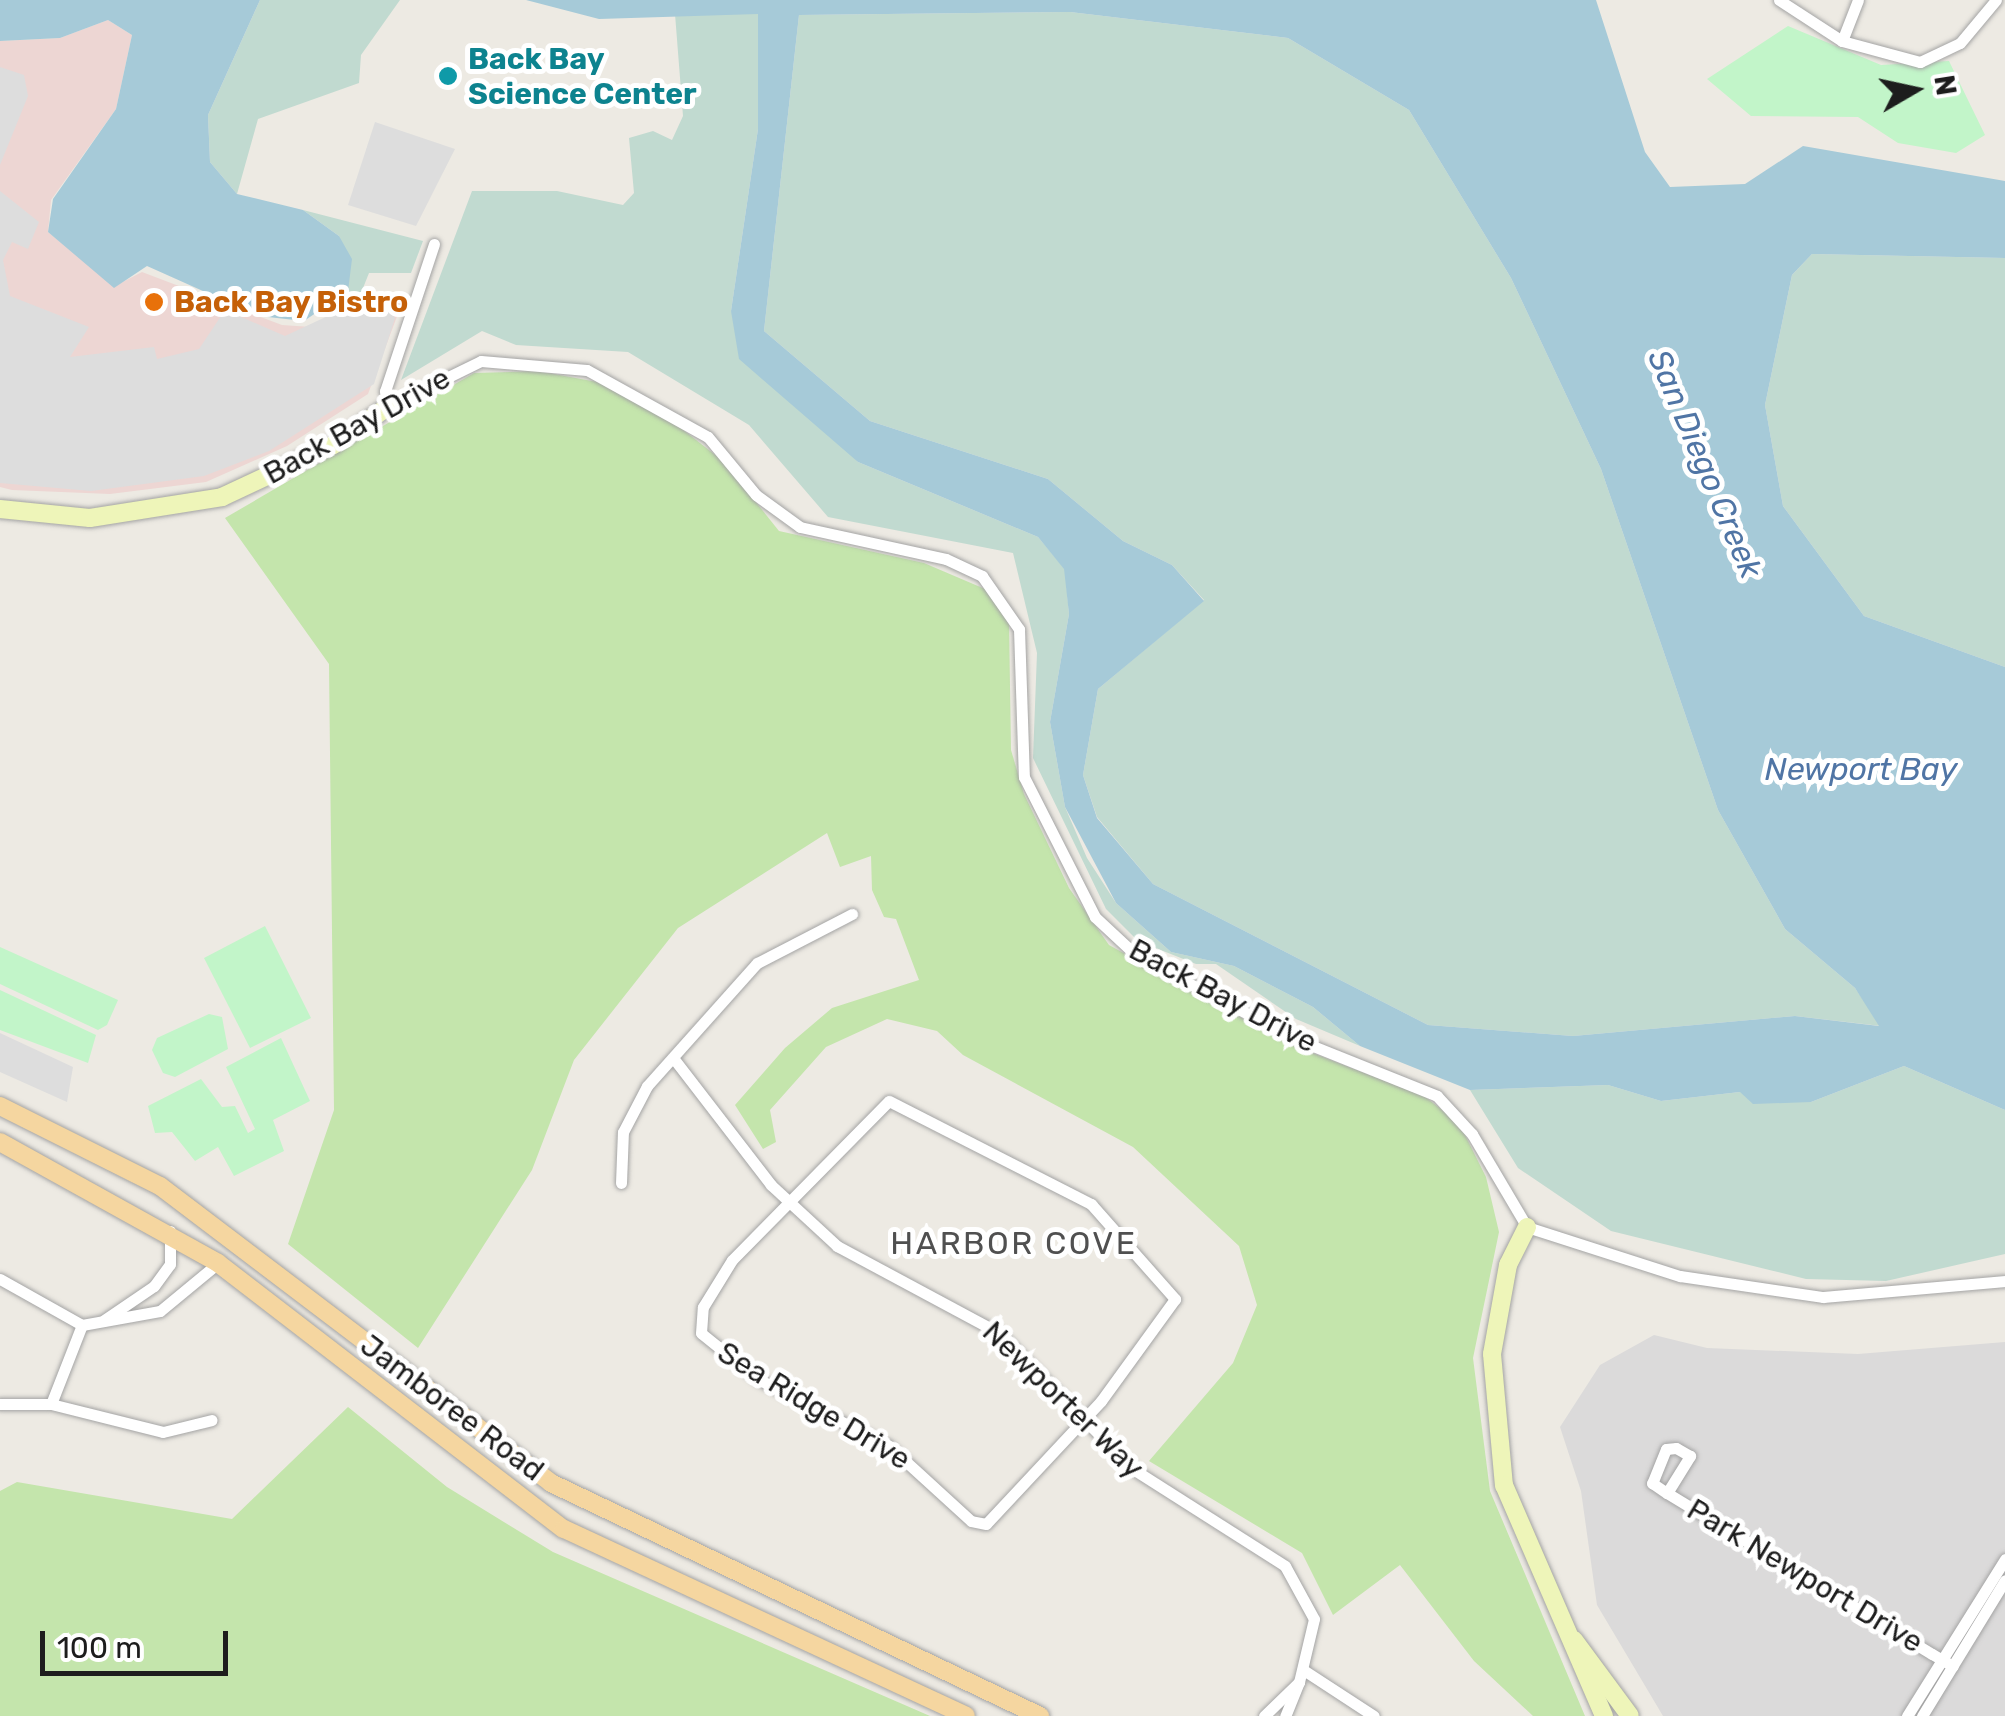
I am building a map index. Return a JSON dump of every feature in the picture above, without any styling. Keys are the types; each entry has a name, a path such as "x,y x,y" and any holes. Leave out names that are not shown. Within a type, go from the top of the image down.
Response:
{"main road":[{"name":"Jamboree Road","path":"0,1106 160,1186 551,1484 1040,1716"},
{"name":"Jamboree Road","path":"0,1142 170,1230 564,1528 966,1716"}],"street":[{"path":"1779,0 1842,41 1920,62 1960,43 1996,0"},
{"path":"1842,41 1858,0"},
{"path":"389,406 385,390 434,244"},
{"name":"Back Bay Drive","path":"0,509 90,518 222,497 332,445 389,406 481,361 588,370 708,437 756,496 800,527 946,558 982,576 1018,629 1024,777 1095,917 1138,957 1298,1040 1438,1096 1472,1134 1527,1227"},
{"path":"620,1183 633,1106 757,962 852,914"},
{"name":"Newporter Way","path":"674,1059 787,1203 857,1260 999,1332 1156,1488 1292,1574 1314,1619 1301,1676 1285,1716"},
{"path":"787,1203 889,1101 1091,1204 1176,1299 1084,1420"},
{"name":"Sea Ridge Drive","path":"787,1203 703,1307 701,1333 734,1364 889,1446 971,1522 998,1519 1084,1420"},
{"path":"1604,1716 1512,1514 1493,1402 1500,1295 1527,1227 1680,1276 1823,1297 2005,1280"},
{"path":"104,1320 154,1286 170,1264 170,1230"},
{"path":"0,1279 82,1325 172,1302 218,1264"},
{"path":"154,1286 172,1302"},
{"path":"51,1404 82,1325"},
{"path":"1,1401 51,1404 163,1432 212,1420"},
{"name":"Park Newport Drive","path":"1667,1493 1948,1663"},
{"name":"Park Newport Drive","path":"1922,1716 2005,1559"},
{"name":"Park Newport Drive","path":"1907,1716 2005,1580"},
{"path":"1553,1611 1630,1716"},
{"path":"1265,1716 1301,1676 1374,1716"}],"shaded area":[{"path":"108,20 132,35 116,109 51,200 48,232 115,286 142,272 282,325 326,328 375,291 405,295 368,394 287,446 206,482 110,494 12,490 0,487 0,41 60,38"},
{"path":"0,67 24,75 28,96 0,165"},
{"path":"375,122 455,149 416,226 348,205"},
{"path":"0,191 39,222 28,249 12,242 3,260 10,296 89,327 70,357 154,347 157,359 199,349 225,310 285,336 377,293 395,318 374,384 269,451 204,476 91,491 0,483"},
{"path":"0,1033 73,1067 67,1102 0,1072"},
{"path":"1654,1335 1707,1348 1858,1354 2005,1342 2005,1716 1663,1716 1597,1605 1581,1491 1560,1427 1600,1365"}],"green space":[{"path":"260,0 400,0 361,55 359,83 258,119 237,194 210,162 208,115"},
{"path":"1070,12 1288,38 1409,110 1511,278 1601,469 1718,810 1785,929 1855,988 1881,1026 1795,1016 1573,1036 1428,1025 1153,884 1097,817 1083,775 1098,689 1204,600 1172,565 1123,541 1048,479 870,421 764,331 799,15"},
{"path":"675,14 758,14 758,129 731,311 858,462 1038,537 1065,569 1069,614 1050,722 1065,807 1087,858 1116,903 1171,952 1234,966 1313,1007 1360,1046 1296,1019 1216,964 1196,964 1138,941 1106,909 1033,758 1037,653 1013,553 828,517 749,425 628,352 516,345 482,331 401,380 472,191 557,191 623,205 634,193 629,138 653,131 672,140 683,116"},
{"path":"1788,26 1881,65 1949,61 1985,135 1956,153 1898,143 1858,117 1751,116 1707,79"},
{"path":"303,210 423,241 411,273 369,273 359,298 335,312 348,291 339,236"},
{"path":"1812,254 2005,258 2005,667 1864,616 1783,506 1765,405 1792,275"},
{"path":"538,371 608,384 682,429 723,461 779,531 924,563 985,589 1009,622 1011,750 1024,794 1069,888 1109,945 1289,1044 1424,1096 1459,1123 1486,1177 1499,1232 1473,1358 1490,1491 1585,1716 1533,1716 1474,1661 1400,1565 1333,1615 1302,1553 1149,1461 1233,1363 1257,1305 1239,1246 1133,1147 963,1055 937,1031 887,1019 826,1047 770,1110 776,1142 763,1149 735,1105 785,1048 832,1008 919,980 896,919 884,917 872,890 871,856 840,867 827,833 678,928 574,1060 532,1170 418,1348 288,1244 334,1110 329,664 225,518 474,373"},
{"path":"265,926 311,1018 250,1048 204,958"},
{"path":"0,947 118,1000 107,1025 98,1030 0,984"},
{"path":"0,990 96,1035 88,1063 0,1030"},
{"path":"209,1014 222,1017 228,1049 175,1077 163,1073 152,1050 157,1038"},
{"path":"281,1038 310,1101 273,1120 284,1151 234,1176 218,1147 195,1161 172,1132 155,1133 148,1106 201,1079 222,1107 235,1106 248,1133 255,1129 226,1067"},
{"path":"1904,1066 2005,1110 2005,1254 1886,1281 1806,1279 1611,1231 1518,1168 1470,1090 1608,1085 1661,1101 1740,1092 1811,1102"},
{"path":"348,1407 447,1487 553,1552 930,1716 0,1716 0,1491 17,1482 232,1519"}],"water":[{"path":"0,0 260,0 208,115 210,162 237,194 303,210 339,236 352,259 348,291 304,321 259,316 147,266 114,288 48,232 53,199 116,109 132,35 108,20 60,38 0,41"},
{"name":"Newport Bay","path":"526,0 1596,0 1645,152 1670,187 1745,184 1803,146 2005,181 2005,258 1812,254 1792,275 1765,405 1783,506 1864,616 2005,667 2005,1110 1904,1066 1811,1102 1753,1104 1740,1092 1661,1101 1608,1085 1470,1090 1360,1046 1313,1007 1234,966 1171,952 1116,903 1065,807 1050,722 1069,614 1064,569 1038,537 858,462 739,359 731,311 758,129 758,14 599,19","holes":["1070,12 1288,38 1409,110 1511,278 1601,469 1718,810 1785,929 1855,988 1879,1026 1795,1016 1573,1036 1428,1025 1153,884 1097,818 1083,775 1098,689 1204,601 1172,565 1123,541 1048,479 870,421 764,331 799,15"]}],"place":[{"name":"Back Bay Science Center","path":"448,76"},
{"name":"Back Bay Bistro","path":"154,302"}],"district":[{"name":"HARBOR COVE","path":"1014,1243"}],"water label":[{"name":"San Diego Creek","path":"1705,464"}]}
